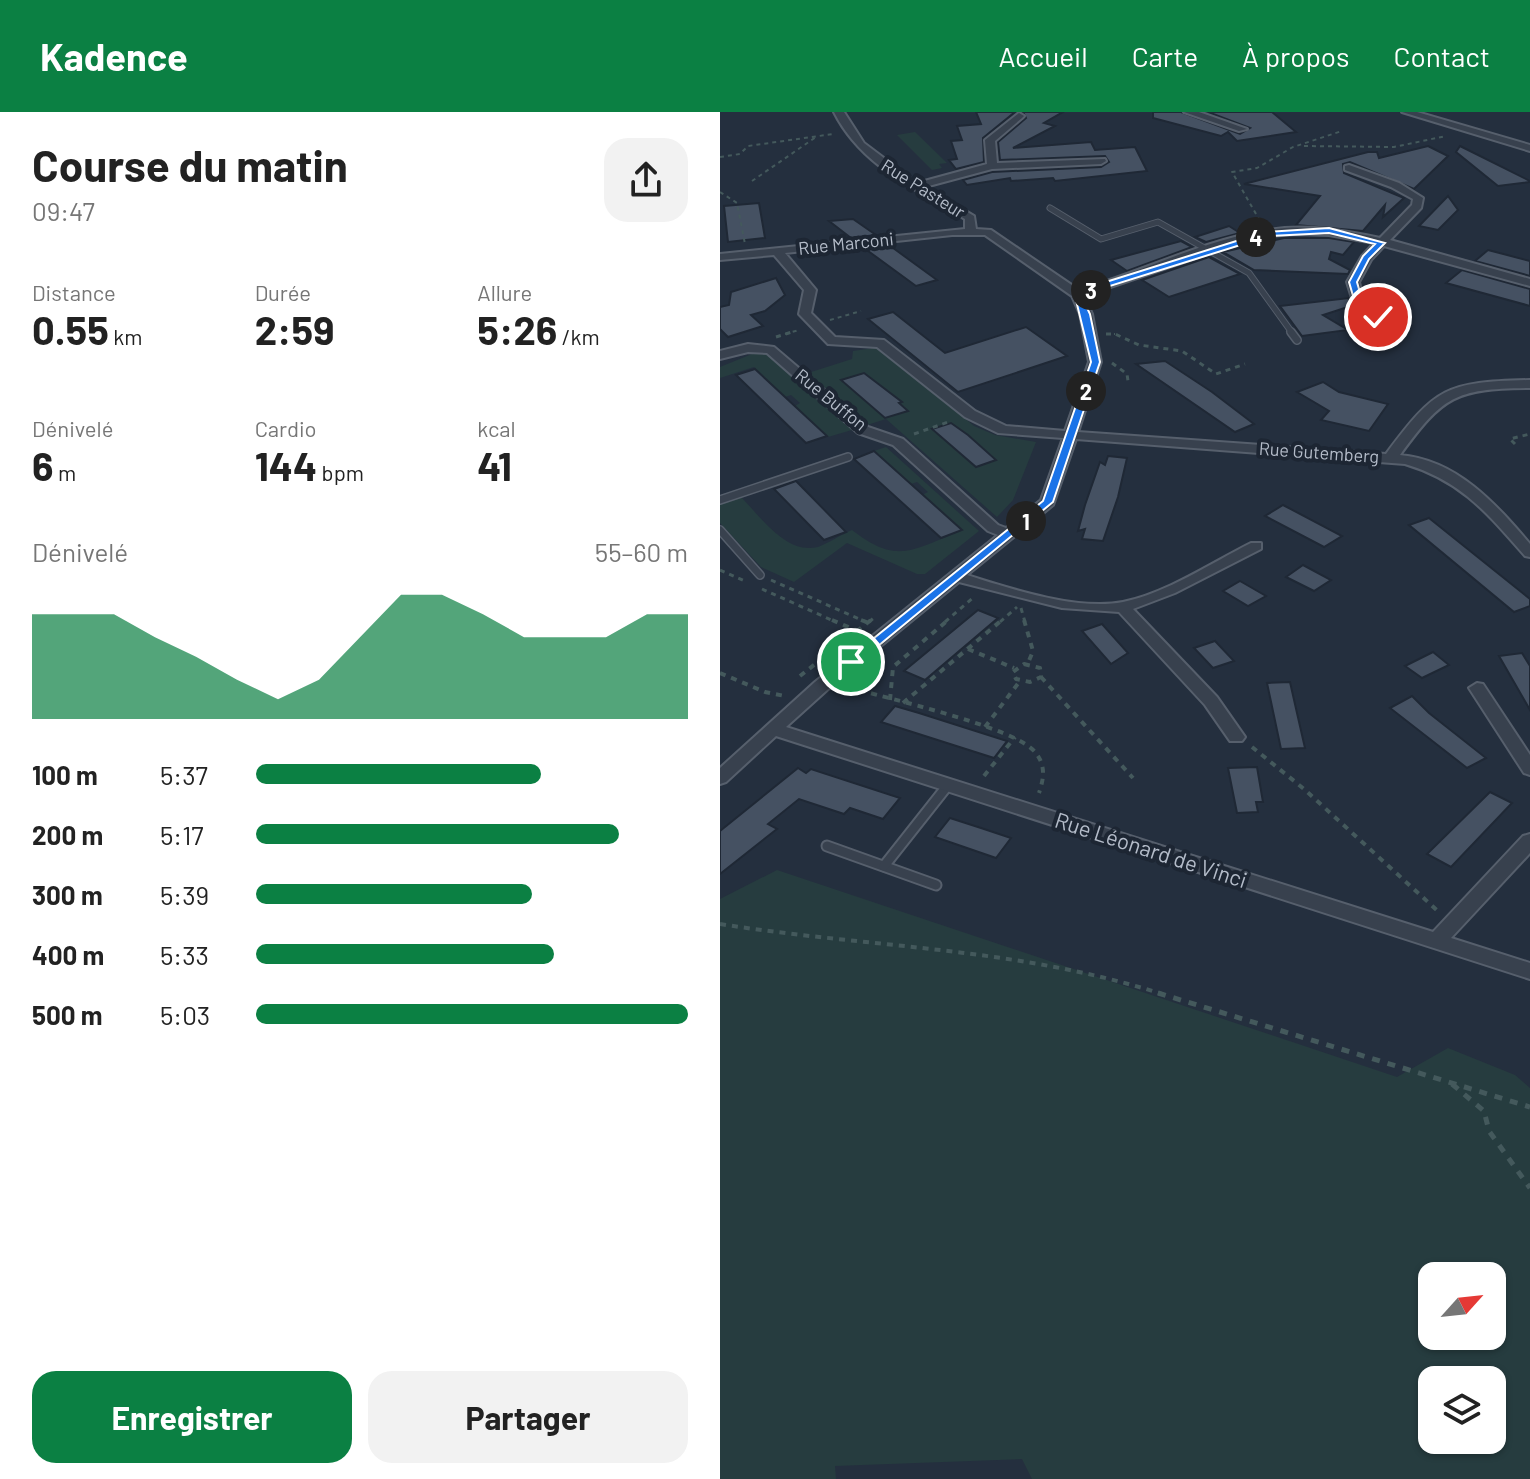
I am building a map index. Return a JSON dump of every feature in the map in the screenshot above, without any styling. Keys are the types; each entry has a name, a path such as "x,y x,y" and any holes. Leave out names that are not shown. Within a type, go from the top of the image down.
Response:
{"street":[{"name":"Rue Pasteur","path":"839,112 881,166 920,185 970,218 971,230"},
{"path":"1189,112 1242,129"},
{"path":"1407,112 1530,148"},
{"path":"992,166 990,140 1019,116"},
{"path":"920,185 992,166 1101,161"},
{"path":"1349,168 1395,185 1418,198 1417,206 1366,258 1353,282 1359,305 1378,317"},
{"path":"720,778 772,729 1048,502 1095,362 1091,334 1077,294 987,232 971,230"},
{"name":"Rue Marconi","path":"720,257 971,230"},
{"path":"1077,294 1268,233 1329,231 1530,283"},
{"name":"Rue Gutemberg","path":"777,251 810,290 805,314 832,341 880,343 970,414 1003,430 1027,435 1390,459 1435,467 1464,481 1530,553"},
{"name":"Rue Buffon","path":"720,355 748,348 770,350 863,430 898,442 993,528 1009,535"},
{"path":"1390,459 1429,405 1450,392 1475,384 1530,384"},
{"path":"958,577 986,587 1064,602 1122,606 1256,546"},
{"path":"1122,606 1211,701 1236,737"},
{"path":"1477,688 1530,769"},
{"name":"Rue Léonard de Vinci","path":"772,729 1530,971"},
{"path":"1437,941 1450,923 1530,841"}],"lane":[{"path":"1050,208 1101,239 1158,222 1212,252 1260,284 1297,340"},
{"path":"720,500 848,457"},
{"path":"720,530 760,575"},
{"path":"884,866 948,785"},
{"path":"827,846 936,885"}],"path":[{"path":"1298,146 1429,144 1463,129"},
{"path":"720,157 740,154 748,146 852,131"},
{"path":"1268,233 1238,188 1232,172 1257,168 1298,146 1342,131"},
{"path":"752,181 819,135"},
{"path":"720,192 737,203 748,254"},
{"path":"1091,334 1115,334 1139,345 1182,351 1216,374 1245,364"},
{"path":"1095,362 1111,363 1127,374 1128,381"},
{"path":"898,442 970,414"},
{"path":"1515,444 1510,439 1523,433 1530,434"},
{"path":"720,570 870,636"},
{"path":"760,575 881,628"},
{"path":"890,700 893,667 986,587"},
{"path":"903,703 1026,600"},
{"path":"968,649 1014,669 1028,663 1033,651 1020,605"},
{"path":"800,676 878,614"},
{"path":"1028,663 1040,668 1041,677 1133,778"},
{"path":"1014,669 1013,674 1020,681 1030,682 1041,677"},
{"path":"720,673 789,698"},
{"path":"984,727 1020,681"},
{"path":"846,686 984,727 1031,745 1043,760 1046,776 1039,793"},
{"path":"984,776 1015,737"},
{"path":"1236,737 1304,789 1450,923"},
{"path":"720,924 814,939 986,953 1116,979 1262,1027 1530,1107"},
{"path":"1447,1080 1484,1111 1489,1131 1530,1188"}],"green space":[{"path":"915,132 947,163 939,164 942,168 932,170 897,135"},
{"path":"880,347 974,426 995,435 1036,442 1013,500 997,517 886,419 867,425 808,373 852,359 853,351"},
{"path":"757,352 767,353 852,430 828,437 795,406 800,403 791,395 785,397 754,367 720,378 720,367"},
{"path":"886,447 979,531 925,574 917,574 847,543 794,582 761,567 720,523 720,504 741,497 785,540 806,548 818,547 852,530 882,548 906,551 961,531 922,495 928,492 917,482 911,484 874,451"},
{"path":"777,870 1397,1077 1448,1048 1515,1075 1530,1088 1530,1479 1032,1479 1022,1459 835,1466 836,1479 720,1479 720,899"}],"building":[{"path":"976,112 1015,112 983,138 984,162 956,169 949,160 957,159 951,141 962,140 957,126 981,124"},
{"path":"1023,112 1063,112 1044,123 1055,126 1013,148 1091,142 1095,150 1135,147 1147,171 1055,181 1053,178 1011,181 1010,178 967,185 963,180 992,172 1101,167 1109,162 1105,156 1000,160 998,142 1026,118"},
{"path":"1153,112 1181,112 1240,134 1250,128 1208,112 1272,112 1296,132 1237,141 1228,132 1221,136 1153,118"},
{"path":"1428,146 1448,156 1414,189 1350,162 1343,164 1344,173 1404,198 1383,217 1385,205 1363,231 1296,225 1320,196 1244,184 1368,152 1377,152 1379,158"},
{"path":"1460,146 1530,182 1498,186 1456,152"},
{"path":"1448,196 1458,210 1438,230 1419,226"},
{"path":"759,203 765,238 728,242 724,206"},
{"path":"853,219 876,235 851,238 829,221"},
{"path":"1229,226 1240,233 1206,242 1195,237"},
{"path":"1284,238 1329,238 1354,242 1343,255 1331,252 1329,259 1350,270 1348,274 1254,270 1223,252"},
{"path":"1181,241 1192,247 1127,271 1111,260"},
{"path":"889,245 937,280 916,286 864,248"},
{"path":"1488,250 1530,261 1530,276 1475,261"},
{"path":"1209,257 1240,274 1169,297 1142,280"},
{"path":"1462,270 1530,289 1530,306 1446,283"},
{"path":"776,278 785,295 765,311 751,315 763,326 728,337 720,329 720,307 729,305 731,292"},
{"path":"1349,298 1351,306 1323,315 1348,330 1302,336 1280,306"},
{"path":"893,312 945,353 1026,327 1067,356 958,392 868,319"},
{"path":"1165,361 1254,424 1235,432 1136,364"},
{"path":"755,369 827,436 806,443 736,375"},
{"path":"864,373 902,402 899,403 908,411 885,418 841,380"},
{"path":"1323,382 1339,392 1388,404 1369,431 1321,420 1329,411 1297,392"},
{"path":"951,423 996,460 976,467 932,429"},
{"path":"874,451 962,530 941,538 854,459"},
{"path":"1108,456 1127,458 1118,497 1103,541 1082,539 1085,529 1078,531 1085,505 1100,462 1105,465"},
{"path":"796,481 846,532 824,540 774,489"},
{"path":"1283,505 1342,536 1324,547 1265,516"},
{"path":"1429,518 1530,599 1530,606 1514,612 1409,525"},
{"path":"1303,565 1331,580 1314,591 1286,577"},
{"path":"1240,581 1266,596 1248,606 1223,591"},
{"path":"978,610 998,618 925,680 904,671"},
{"path":"1102,624 1128,653 1111,664 1082,631"},
{"path":"1215,641 1234,661 1213,668 1194,648"},
{"path":"1433,652 1449,665 1422,678 1405,666"},
{"path":"1522,653 1530,666 1530,710 1499,656"},
{"path":"1290,682 1305,748 1281,749 1267,683"},
{"path":"1412,696 1486,758 1467,768 1390,708"},
{"path":"895,706 1007,741 994,758 881,722"},
{"path":"1257,767 1263,802 1256,802 1258,812 1237,813 1228,768"},
{"path":"798,768 806,773 811,769 900,798 883,819 850,808 844,814 799,799 768,824 777,829 720,874 720,831"},
{"path":"1490,792 1512,803 1451,867 1427,854"},
{"path":"950,818 1011,838 996,858 935,837"}],"route":[{"path":"851,662 1048,502 1095,362 1091,332 1077,294 1268,233 1308,229 1381,243 1366,258 1353,282 1359,305 1378,317"}]}
